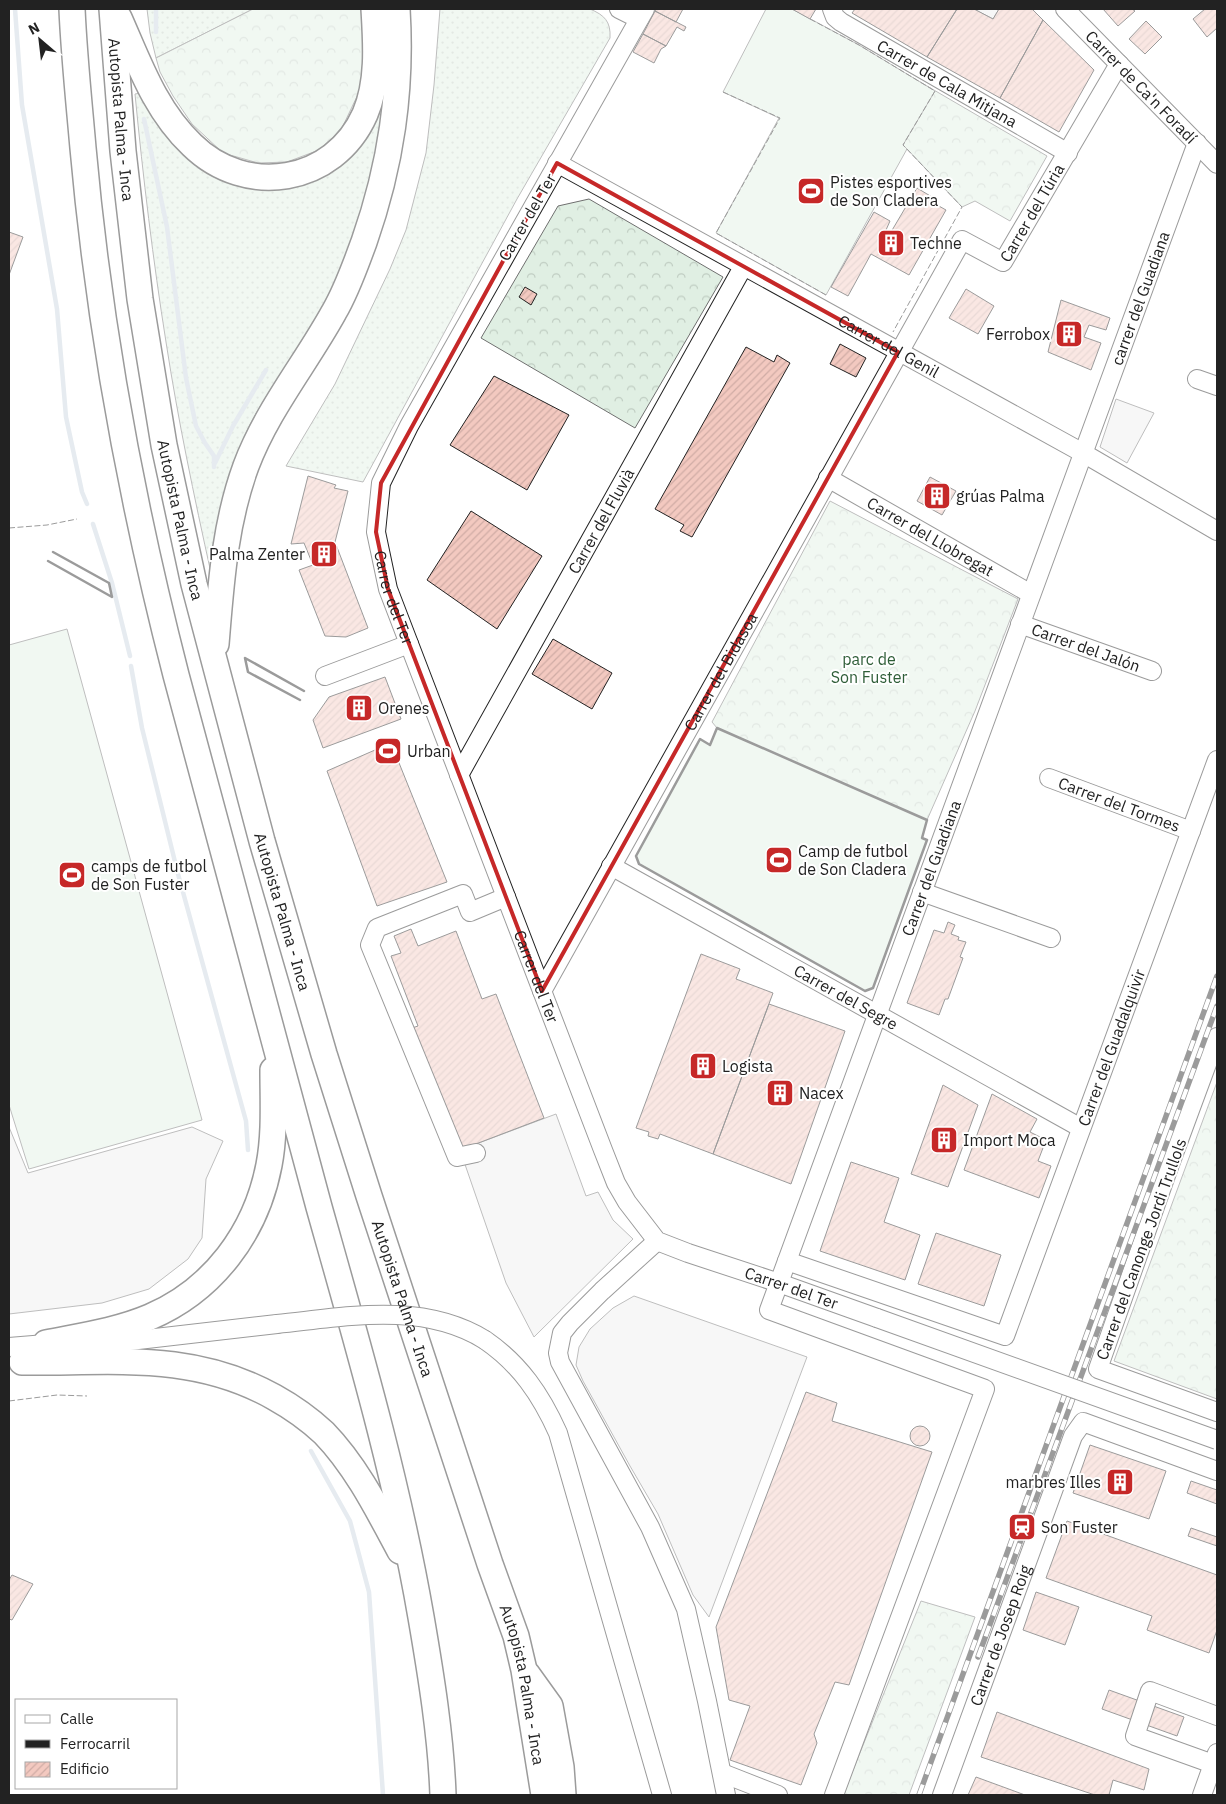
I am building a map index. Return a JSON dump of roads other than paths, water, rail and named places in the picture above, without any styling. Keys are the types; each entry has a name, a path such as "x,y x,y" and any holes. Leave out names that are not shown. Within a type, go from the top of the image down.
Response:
{"highway":[{"path":"72,9 78,101 92,240 113,386 126,459 158,605 342,1283 393,1484 414,1575 432,1676 443,1795"},
{"path":"113,9 151,91 176,129 208,159 243,175 264,178 290,176 329,160 342,148 360,124 370,101 374,79 374,9"},
{"name":"Autopista Palma - Inca","path":"113,9 123,151 130,225 140,298 170,472 194,584 260,832 324,1054 490,1564 516,1636 524,1670 544,1795"},
{"path":"215,664 222,576 228,531 237,492 246,466 257,440 271,415 336,310 358,258 376,204 390,151 396,108 399,44 397,9"},
{"path":"46,1343 120,1327 162,1311 189,1296 204,1284 230,1255 246,1231 254,1214 261,1197 269,1164 273,1115 274,1038"},
{"path":"13,1358 171,1364 230,1377 260,1389 298,1412 324,1433 336,1447 371,1498 414,1575"},
{"path":"524,1670 550,1706 561,1766 564,1795"}],"street":[{"path":"619,9 642,14"},
{"name":"Carrer de Cala Mitjana","path":"832,9 835,17 841,22 1068,153"},
{"name":"Carrer de Ca'n Foradí","path":"1065,9 1217,164"},
{"name":"Carrer del Ter","path":"642,14 410,426 381,483 376,532 388,590 616,1183 631,1208 657,1241 1217,1440"},
{"name":"Carrer del Túria","path":"898,352 962,240 1003,262 1119,64"},
{"name":"carrer del Guadiana","path":"1083,453 1197,143"},
{"name":"Carrer del Genil","path":"557,163 1083,453 1217,531"},
{"name":"Carrer del Fluvià","path":"459,775 743,267"},
{"name":"Carrer del Bidasoa","path":"542,991 898,352"},
{"path":"1197,378 1217,386"},
{"name":"Carrer del Guadiana","path":"834,1795 986,1389 769,1310 1083,453"},
{"name":"Carrer del Llobregat","path":"828,478 1031,594"},
{"name":"Carrer del Jalón","path":"1020,624 1152,671"},
{"path":"325,676 410,644"},
{"name":"Carrer del Guadalquivir","path":"1005,1336 1217,760"},
{"name":"Carrer del Tormes","path":"1049,778 1191,831"},
{"name":"Carrer del Segre","path":"611,866 1080,1128"},
{"path":"922,892 1051,938"},
{"path":"476,1153 457,1158 370,945 377,928 463,894 470,912 506,897"},
{"name":"Carrer del Canonge Jordi Trullols","path":"1217,1037 1098,1369 1217,1412"},
{"path":"657,1241 570,1323 562,1333 558,1353 560,1362 650,1527 678,1590 691,1630 726,1795"},
{"name":"Carrer del Ter","path":"787,1261 1005,1336"},
{"path":"13,1358 112,1343 354,1316 428,1318 451,1324 485,1340 526,1376 544,1404 558,1433 662,1795"},
{"path":"13,1358 46,1343 112,1343"},
{"name":"Carrer de Josep Roig","path":"942,1795 1073,1436 1083,1422 1217,1471"},
{"path":"1202,1795 1215,1758 1135,1736 1150,1692 1217,1716"},
{"path":"722,1773 778,1795"}],"waterway":[{"path":"15,9 22,105 57,309 66,417 82,492 87,504"},
{"path":"156,9 156,32"},
{"path":"144,119 167,227 186,378 196,426 214,456 214,467"},
{"path":"215,463 233,426 266,370"},
{"path":"93,524 112,583 130,656"},
{"path":"131,666 142,728 178,874 246,1121 248,1150"},
{"path":"311,1451 350,1521 369,1592 383,1795"}],"railway":[{"path":"919,1795 1217,976"},
{"path":"978,1657 1217,1006"}],"place":[{"name":"Pistes esportives de Son Cladera","path":"811,191"},
{"name":"Techne","path":"891,243"},
{"name":"Ferrobox","path":"1069,334"},
{"name":"grúas Palma","path":"937,496"},
{"name":"Palma Zenter","path":"324,554"},
{"name":"Orenes","path":"359,708"},
{"name":"Urban","path":"388,751"},
{"name":"Camp de futbol de Son Cladera","path":"779,860"},
{"name":"camps de futbol de Son Fuster","path":"72,875"},
{"name":"Logista","path":"703,1066"},
{"name":"Nacex","path":"780,1093"},
{"name":"Import Moca","path":"944,1140"},
{"name":"marbres Illes","path":"1120,1482"},
{"name":"Son Fuster","path":"1022,1527"}],"park label":[{"name":"parc de Son Fuster","path":"869,668"}]}
